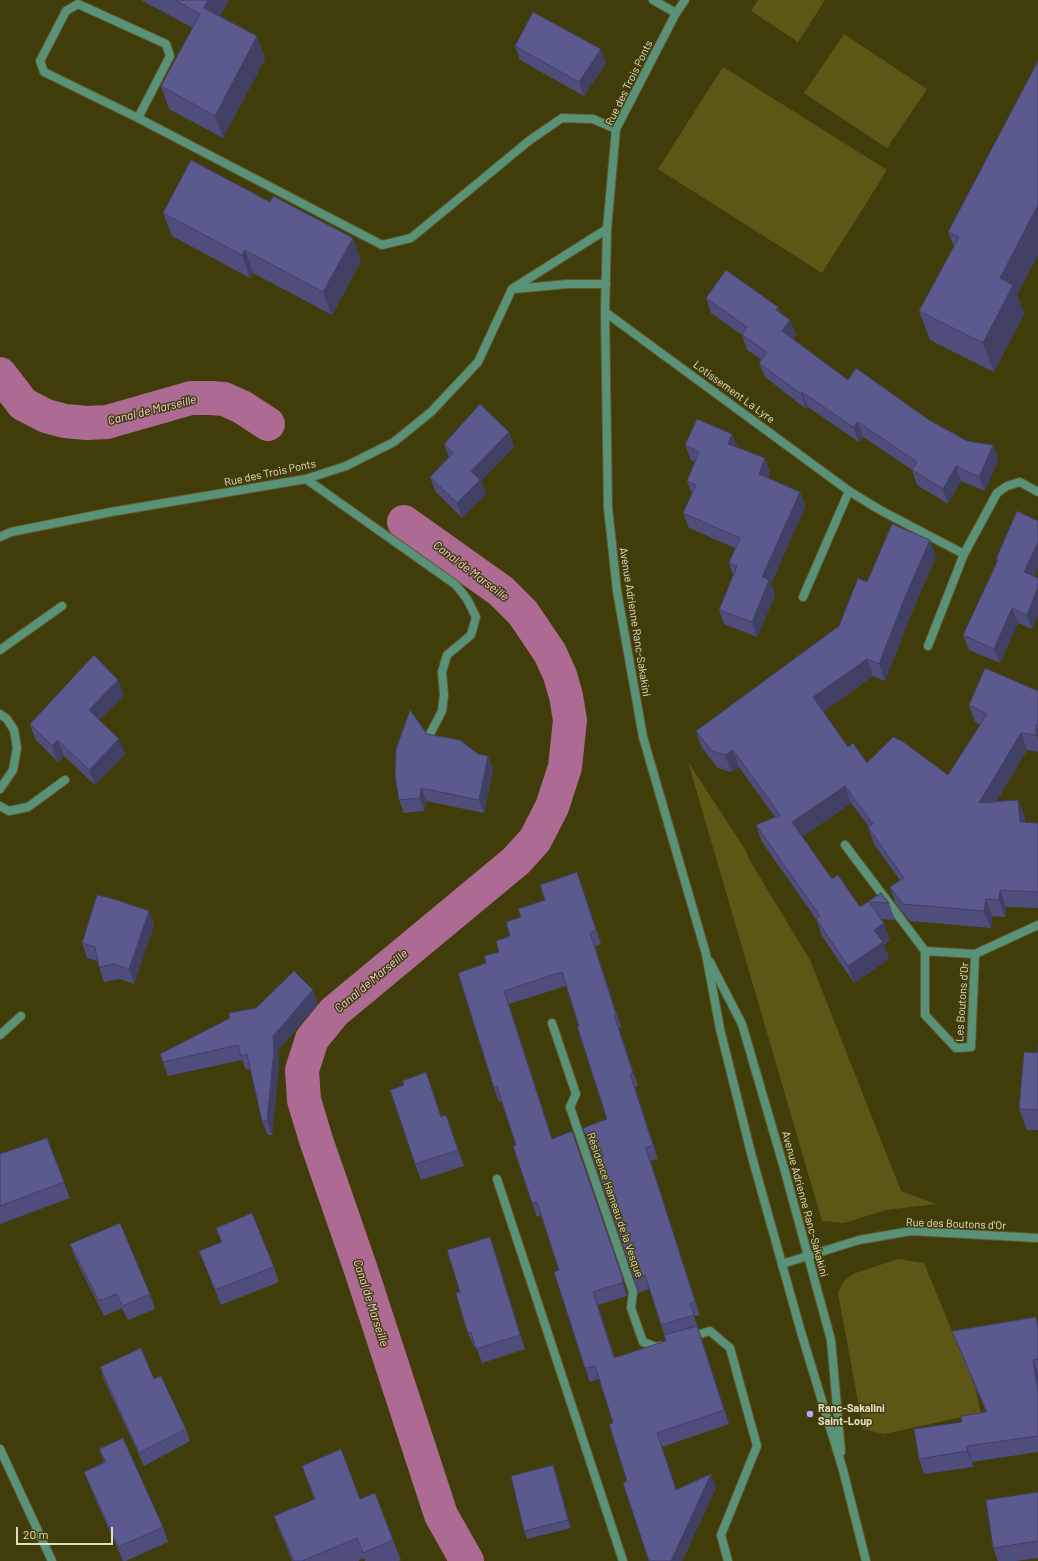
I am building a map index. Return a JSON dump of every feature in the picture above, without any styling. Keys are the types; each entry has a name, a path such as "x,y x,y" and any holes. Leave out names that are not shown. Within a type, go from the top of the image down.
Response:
{"street":[{"path":"653,0 676,14"},
{"name":"Rue des Trois Ponts","path":"606,284 607,229 616,129 684,0"},
{"path":"138,118 170,56 166,44 78,4 66,11 40,61 44,72 138,118 382,245 411,238 530,140 562,118 593,119 616,129"},
{"path":"512,290 607,229"},
{"path":"512,290 567,284 606,284"},
{"name":"Avenue Adrienne Ranc-Sakakini","path":"606,284 608,508 617,591 643,737 706,954 724,1044 752,1157 801,1332 843,1470 866,1561"},
{"name":"Rue des Trois Ponts","path":"0,536 11,532 111,512 306,479 346,466 394,442 431,412 478,362 512,290"},
{"name":"Lotissement La Lyre","path":"606,312 849,491 880,510 964,554"},
{"path":"306,479 456,585 467,599 476,617 471,635 448,655 442,672 444,695 442,711 430,734"},
{"path":"928,646 964,554 997,493 1007,486 1020,482 1038,492"},
{"path":"803,597 849,491"},
{"path":"0,650 62,606"},
{"path":"0,714 7,719 14,730 17,748 13,770 0,789"},
{"path":"0,806 9,810 28,807 65,780"},
{"path":"844,845 925,951"},
{"name":"Les Boutons d'Or","path":"976,954 971,1047 956,1048 925,1015 925,951 976,954 1038,925"},
{"name":"Avenue Adrienne Ranc-Sakakini","path":"706,954 742,1024 784,1168 831,1340 843,1470"},
{"path":"0,1035 21,1016"},
{"name":"Résidence Hameau de la Vesque","path":"552,1023 576,1094 570,1107 633,1292 631,1308 643,1342 656,1347 670,1343"},
{"path":"497,1179 623,1561"},
{"name":"Rue des Boutons d'Or","path":"782,1264 859,1240 911,1232 1038,1238"},
{"path":"683,1339 710,1331 730,1348 757,1446 721,1535 728,1561"},
{"path":"0,1450 52,1561"}],"shaded area":[{"path":"758,0 825,0 798,42 751,11"},
{"path":"844,34 927,89 887,148 804,93"},
{"path":"723,67 887,170 822,273 658,169"},
{"path":"688,762 745,849 750,861 810,960 901,1191 936,1204 886,1210 844,1223 822,1221"},
{"path":"898,1259 924,1263 975,1387 981,1413 884,1434 863,1429 838,1293 843,1282 853,1274"}],"building":[{"path":"175,0 208,0 204,8 257,36 215,116 161,86 200,14"},
{"path":"533,12 601,49 579,82 515,46"},
{"path":"1038,61 1038,205 1000,278 1013,285 983,343 919,311 959,237 948,232"},
{"path":"191,160 270,202 273,196 353,238 323,292 245,250 242,255 163,213"},
{"path":"726,270 778,307 776,310 790,320 782,331 848,380 856,368 929,420 967,441 993,445 979,477 956,466 943,489 912,470 917,462 858,422 853,427 802,392 801,394 759,363 767,352 742,335 747,327 706,298"},
{"path":"480,404 509,432 471,471 480,480 457,503 430,477 453,453 444,444"},
{"path":"697,419 732,434 728,444 765,458 759,474 800,492 762,577 769,580 752,622 719,610 737,566 729,563 740,538 683,513 696,485 687,481 699,452 685,445"},
{"path":"1017,511 1038,521 1038,542 1024,572 1038,578 1038,587 1027,615 1012,608 994,649 963,635 998,560 996,559"},
{"path":"892,524 930,540 905,597 879,664 867,659 813,697 848,747 853,743 867,763 893,737 902,741 948,775 987,714 969,705 985,668 1038,691 1038,725 1036,725 1036,735 1021,733 979,803 1018,800 1020,822 1038,823 1038,892 1000,890 999,900 986,899 984,911 903,904 890,887 904,878 868,827 873,824 845,786 792,822 832,879 838,875 860,907 881,893 889,903 869,902 884,923 874,930 883,942 848,966 816,919 820,916 756,825 780,815 733,750 725,755 712,751 696,731 839,626 858,578 867,582"},
{"path":"94,655 118,680 89,710 119,739 89,770 58,740 52,746 30,724"},
{"path":"410,710 427,734 460,740 478,754 488,756 479,800 421,788 420,798 399,800 395,776 396,749"},
{"path":"577,872 596,930 590,933 616,1014 614,1015 633,1073 630,1074 653,1145 646,1148 695,1301 690,1303 694,1315 661,1325 645,1275 634,1279 583,1128 607,1119 577,1026 579,1026 562,972 504,991 552,1139 572,1131 623,1279 622,1283 593,1292 614,1358 666,1341 664,1335 697,1326 724,1410 657,1433 676,1490 711,1474 671,1561 649,1561 623,1483 627,1481 609,1424 613,1423 595,1366 585,1368 554,1272 559,1270 537,1202 532,1203 513,1146 516,1145 497,1087 494,1088 458,973 486,963 484,956 499,952 496,941 510,936 506,922 521,917 518,909 545,900 540,885"},
{"path":"97,895 149,911 129,969 114,964 99,967 95,947 82,943"},
{"path":"294,971 313,990 273,1036 274,1050 267,1121 262,1121 247,1054 241,1056 238,1045 163,1062 160,1054 230,1018 229,1013 256,1008"},
{"path":"1038,1045 1038,1110 1019,1109 1024,1052 1037,1053"},
{"path":"426,1072 441,1117 446,1115 458,1150 415,1164 390,1090 404,1085 402,1081"},
{"path":"47,1138 64,1182 0,1206 0,1154"},
{"path":"252,1213 274,1267 215,1290 199,1251 222,1242 216,1228"},
{"path":"120,1223 150,1294 122,1306 117,1294 99,1301 70,1244"},
{"path":"490,1237 520,1335 476,1349 471,1332 468,1333 461,1311 456,1293 460,1292 447,1250"},
{"path":"1036,1317 1038,1328 1038,1359 1033,1360 1038,1391 1038,1436 967,1446 967,1451 919,1459 914,1429 962,1422 961,1416 987,1412 952,1331"},
{"path":"141,1348 154,1379 161,1376 186,1429 139,1453 100,1367"},
{"path":"123,1438 163,1527 118,1547 84,1472 106,1462 99,1449"},
{"path":"341,1449 360,1499 375,1493 393,1540 363,1553 357,1538 302,1561 294,1561 274,1516 315,1499 302,1466"},
{"path":"553,1465 568,1520 524,1531 511,1476"},
{"path":"1038,1492 1038,1541 993,1548 986,1500"}],"waterway":[{"name":"Canal de Marseille","path":"0,374 23,404 46,416 65,421 87,423 107,422 191,398 211,398 224,399 242,407 268,424"},
{"name":"Canal de Marseille","path":"404,522 501,591 523,613 550,653 560,675 566,696 570,720 565,767 552,807 535,840 516,861 334,1012 312,1039 302,1070 304,1100 316,1140 361,1270 441,1515 467,1561"}],"place":[{"name":"Ranc-Sakalini Saint-Loup","path":"810,1414"}]}
